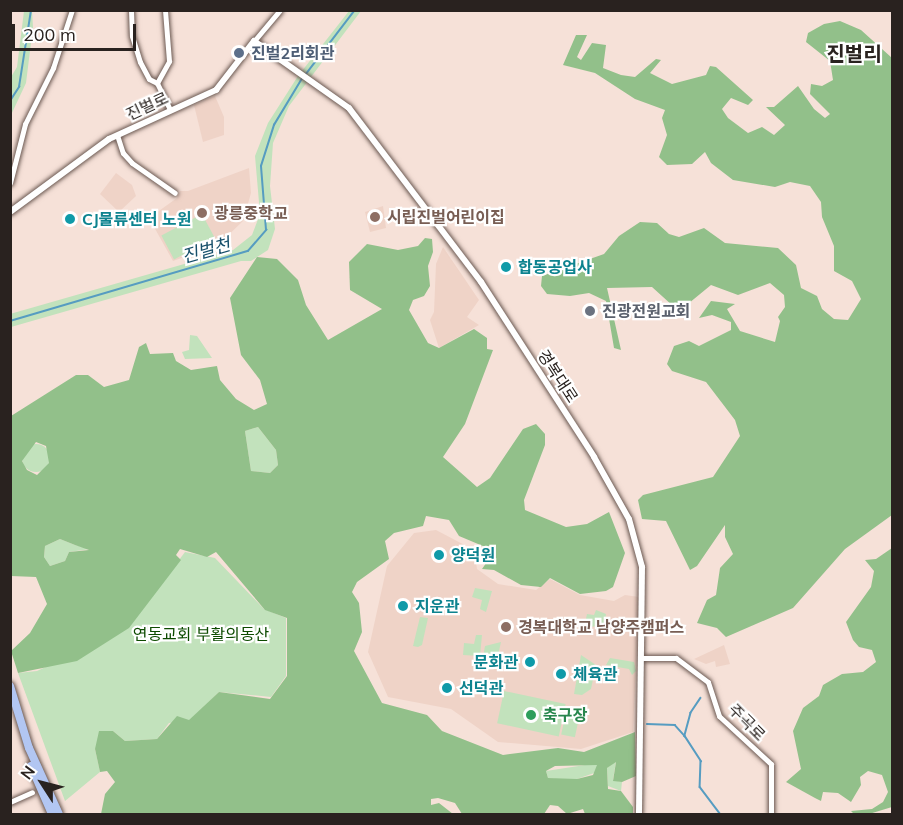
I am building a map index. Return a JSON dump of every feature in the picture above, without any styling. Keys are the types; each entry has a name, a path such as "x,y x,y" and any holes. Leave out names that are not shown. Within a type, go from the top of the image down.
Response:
{"highway":[{"path":"10,686 29,748 58,814"},
{"path":"10,706 52,814"}],"street":[{"path":"10,183 25,124 53,68 72,10"},
{"path":"132,10 132,36 140,62 149,79 157,83 170,110"},
{"path":"157,83 169,61 165,10"},
{"name":"진벌로","path":"10,212 117,135 221,87 280,10"},
{"name":"경복대로","path":"254,41 314,82 358,119 470,266 624,509 642,567 639,814"},
{"path":"117,135 123,153 132,163 175,193"},
{"name":"주곡로","path":"641,658 676,658 708,682 719,716 771,764 771,814"},
{"path":"10,802 32,792"}],"shaded area":[{"path":"215,96 224,117 224,135 203,142 194,105"},
{"name":"광릉중학교","path":"249,168 251,193 243,221 218,245 173,261 149,218 177,198 180,191 188,191"},
{"path":"116,173 132,185 136,196 119,212 100,194"},
{"name":"시립진벌어린이집","path":"383,206 386,228 370,232 365,212"},
{"path":"443,247 479,300 467,317 479,325 439,348 430,320 434,312 436,264"},
{"name":"경복대학교 남양주캠퍼스","path":"436,530 474,550 477,569 498,584 536,590 550,579 580,595 614,601 625,595 639,597 633,732 581,749 498,742 451,709 388,697 368,652 387,566 414,533"},
{"path":"724,645 730,664 716,667 715,661 706,664 694,659"}],"green space":[{"path":"24,11 32,11 33,27 26,83 11,115 11,77 17,67"},
{"path":"349,11 361,11 289,106 273,143 270,186 275,229 268,250 251,261 241,261 11,327 10,314 233,250 252,235 260,214 255,156 268,123 298,76"},
{"path":"840,21 861,30 892,58 892,515 845,549 793,608 726,637 717,628 697,623 707,600 716,595 720,568 733,554 725,537 725,525 697,566 690,570 666,521 642,519 638,500 643,495 713,477 740,436 735,420 706,382 672,371 667,364 674,346 689,341 699,346 731,330 731,322 712,315 699,318 711,301 735,304 727,309 740,331 775,342 780,321 778,317 785,307 784,295 770,283 738,295 711,285 683,308 673,306 652,287 607,288 621,350 614,348 606,301 589,293 570,296 547,294 541,286 542,276 604,254 619,236 640,222 657,223 669,234 679,237 704,228 725,243 778,248 796,265 801,288 817,296 822,309 834,319 848,320 861,299 852,281 834,271 834,246 822,217 821,202 810,186 790,182 775,187 733,180 711,163 705,152 692,164 667,165 659,157 667,135 662,118 665,110 635,99 595,73 563,65 576,35 587,35 577,57 581,60 592,43 606,45 603,68 621,75 635,77 656,59 661,60 650,73 672,84 706,75 710,66 716,67 753,100 748,105 731,98 722,109 728,118 748,133 762,127 774,135 785,125 766,107 774,107 798,86 814,109 825,118 830,114 810,94 811,84 822,86 833,80 830,61 806,42 808,33 824,24"},
{"path":"202,214 215,238 174,259 161,236"},
{"path":"425,238 432,239 433,252 428,266 430,286 424,296 413,300 409,310 428,343 439,348 474,329 487,338 487,349 493,350 465,424 443,457 477,487 490,478 523,429 536,424 545,434 545,445 524,500 525,510 566,527 587,524 609,512 625,553 613,587 606,591 580,594 550,578 541,587 521,585 494,570 482,569 491,556 490,549 459,536 449,520 426,516 423,526 394,533 385,541 389,559 357,582 352,592 359,603 362,632 354,651 382,703 427,715 442,731 503,755 558,748 584,752 635,732 636,776 622,782 613,781 616,762 607,768 608,789 621,791 633,807 633,814 585,814 583,809 567,814 558,806 550,805 544,814 462,814 455,803 438,798 431,799 431,805 439,803 453,814 101,814 105,794 115,782 107,771 100,772 95,749 99,731 113,731 125,741 157,739 177,716 189,720 219,692 270,699 287,676 287,618 265,610 216,552 207,557 180,549 176,555 181,560 129,628 77,661 18,673 11,651 30,633 47,604 36,577 11,576 11,416 76,375 88,375 104,387 129,380 139,347 146,343 150,354 173,353 176,361 191,370 217,366 220,380 236,399 254,410 267,404 260,380 241,355 230,298 257,257 277,259 298,280 306,305 328,340 382,309 350,290 349,262 367,244 398,250 418,246","holes":["258,427 276,450 278,465 270,473 251,471 245,431","36,442 46,446 49,463 37,475 27,470 22,461","60,539 89,550 69,552 65,561 50,566 44,557 45,546","597,765 593,775 577,779 548,778 546,771 555,766"]},
{"path":"190,335 197,336 212,358 185,359 182,352 189,350"},
{"path":"258,427 276,450 278,465 270,473 251,471 245,431"},
{"path":"36,444 46,448 50,458 46,468 36,472 26,468 22,458 26,448"},
{"path":"60,539 90,549 69,552 65,561 50,566 44,557 45,546"},
{"path":"892,548 892,807 869,814 854,814 851,811 872,809 883,802 888,792 882,775 868,771 860,777 861,785 851,802 838,793 823,792 821,801 786,782 801,769 793,731 803,708 819,696 823,685 842,674 863,672 876,662 872,650 859,647 853,640 846,622 871,587 874,571 865,560 876,559"},
{"name":"연동교회 부활의동산","path":"185,552 215,558 264,609 286,618 286,676 271,697 219,692 189,721 169,723 157,739 125,741 113,731 95,749 100,772 65,801 18,673 37,671 128,628"},
{"path":"475,588 492,591 486,612 480,609 482,600 472,597"},
{"path":"596,610 606,614 604,625 584,628 587,614 594,615"},
{"path":"420,617 428,618 422,645 418,647 413,646"},
{"path":"476,635 482,635 480,656 463,655 464,643 474,644"},
{"path":"501,642 497,660 483,657 485,646"},
{"path":"581,655 596,665 591,689 582,695 574,694"},
{"path":"610,658 634,662 636,671 632,675 629,669 606,665"},
{"name":"축구장","path":"504,691 566,704 559,736 497,723"},
{"path":"567,707 581,710 575,737 561,734"},
{"path":"616,761 613,780 622,782 621,791 608,786 607,768"},
{"path":"597,765 597,772 577,779 556,779 548,778 546,771"}],"waterway":[{"path":"10,101 19,87 31,10"},
{"name":"진벌천","path":"306,74 355,10"},
{"name":"진벌천","path":"10,321 248,251 266,230 261,166 274,125 303,77"},
{"path":"701,698 691,713 685,736 701,761 700,787 720,814"},
{"path":"647,724 675,725 685,736"}],"place":[{"name":"진벌2리회관","path":"239,53"},
{"name":"광릉중학교","path":"202,213"},
{"name":"시립진벌어린이집","path":"375,217"},
{"name":"CJ물류센터 노원","path":"70,219"},
{"name":"합동공업사","path":"506,267"},
{"name":"진광전원교회","path":"590,311"},
{"name":"양덕원","path":"439,555"},
{"name":"지운관","path":"403,606"},
{"name":"경복대학교 남양주캠퍼스","path":"506,627"},
{"name":"문화관","path":"530,662"},
{"name":"체육관","path":"561,674"},
{"name":"선덕관","path":"447,688"},
{"name":"축구장","path":"531,715"}],"district":[{"name":"진벌리","path":"854,53"}]}
